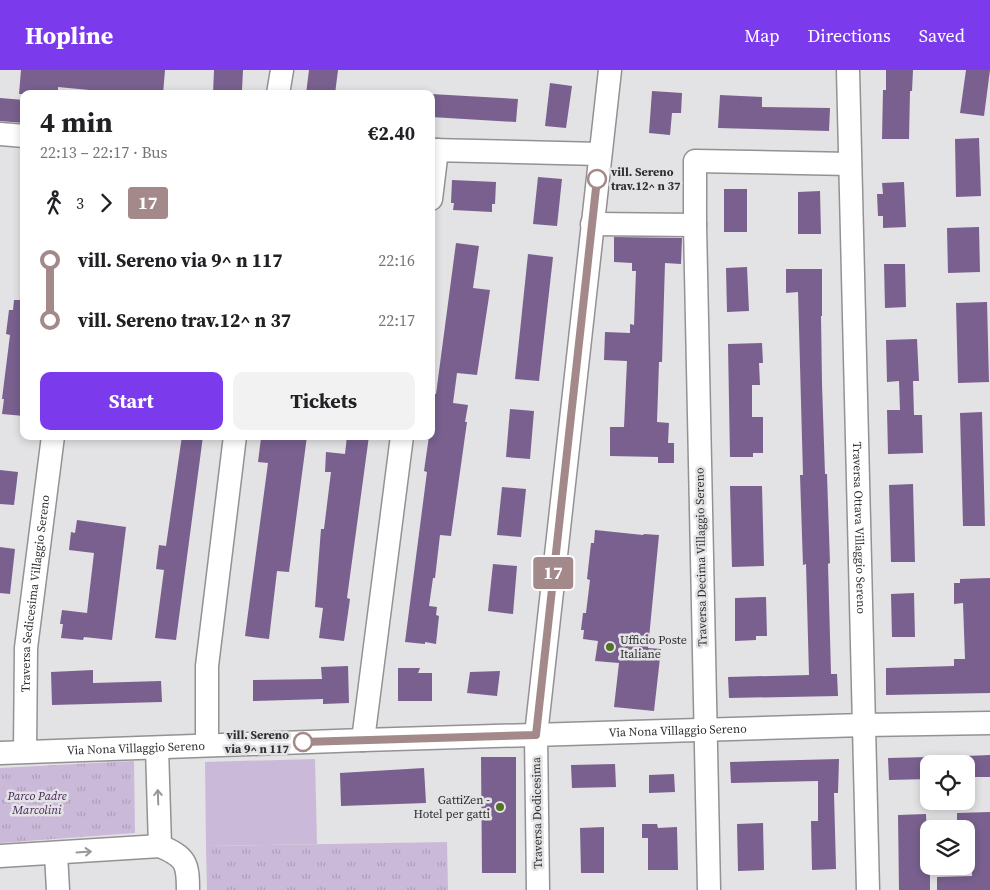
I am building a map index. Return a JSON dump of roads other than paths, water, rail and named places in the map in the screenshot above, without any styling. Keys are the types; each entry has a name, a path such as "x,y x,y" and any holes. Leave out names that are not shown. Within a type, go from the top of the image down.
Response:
{"street":[{"path":"279,90 282,70"},
{"name":"Traversa Dodicesima","path":"538,890 536,735 610,70"},
{"name":"Traversa Ottava Villaggio Sereno","path":"848,70 868,890"},
{"path":"0,134 20,136"},
{"path":"435,150 600,154"},
{"name":"Traversa Decima Villaggio Sereno","path":"709,890 695,161 850,164"},
{"path":"592,224 695,224"},
{"name":"Traversa Sedicesima Villaggio Sereno","path":"25,751 26,648 52,440"},
{"path":"207,745 207,666 235,440"},
{"path":"363,740 401,440"},
{"name":"Via Nona Villaggio Sereno","path":"0,753 363,740 990,723"},
{"path":"157,748 160,846"},
{"path":"0,856 160,846 178,853 188,869 188,890"},
{"path":"56,854 58,890"}],"place":[{"name":"vill. Sereno trav.12^ n 37","path":"597,179"},
{"name":"Ufficio Poste Italiane","path":"610,647"},
{"name":"vill. Sereno via 9^ n 117","path":"303,742"},
{"name":"GattiZen - Hotel per gatti","path":"500,807"}],"park label":[{"name":"Parco Padre Marcolini","path":"37,803"}]}
